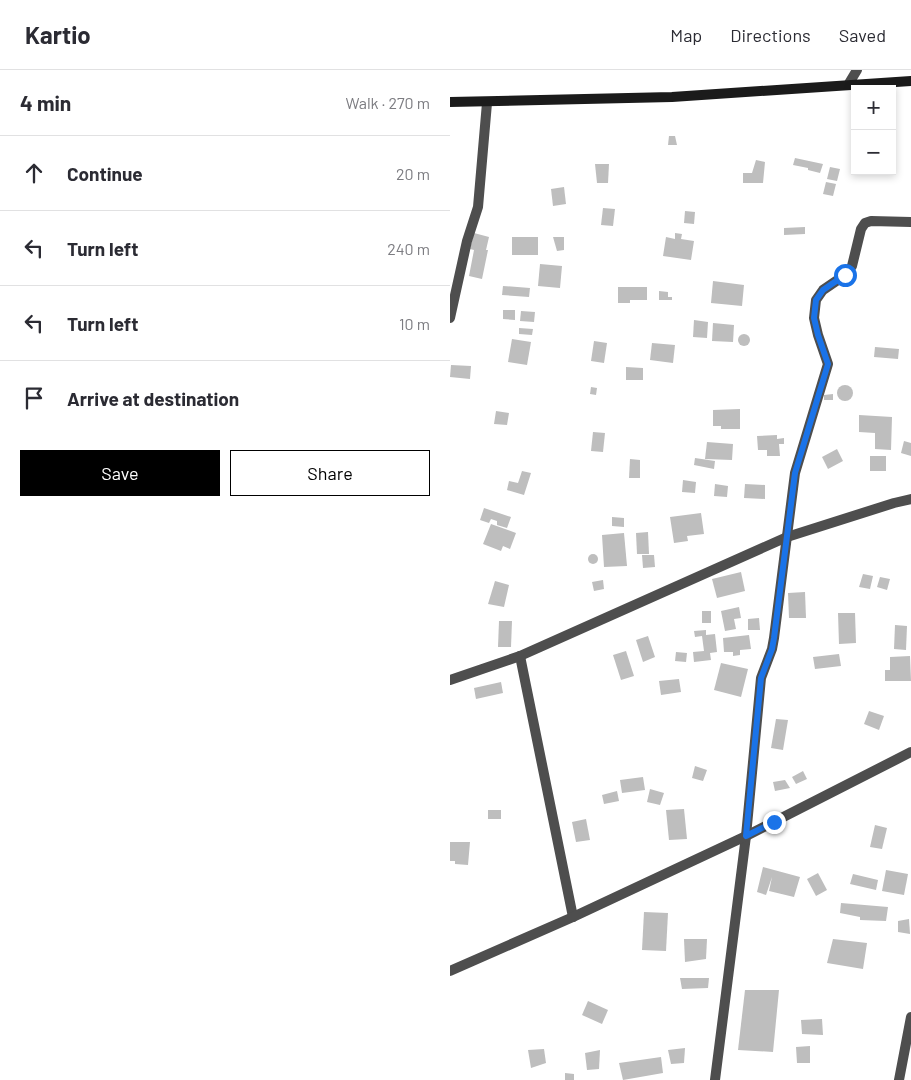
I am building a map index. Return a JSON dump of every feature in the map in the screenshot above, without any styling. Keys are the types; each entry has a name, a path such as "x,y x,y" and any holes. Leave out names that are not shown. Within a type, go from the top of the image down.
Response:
{"main road":[{"path":"450,102 487,103 672,97 911,81"}],"street":[{"path":"848,85 857,70"},
{"path":"450,318 478,207 487,103"},
{"path":"715,1080 746,836 761,678 772,649 795,473 828,364 814,318 816,300 823,290 845,275 852,266 861,229 865,223 871,220 911,222"},
{"path":"450,680 520,656 787,537 911,499"},
{"path":"520,656 573,917"},
{"path":"450,971 573,917 746,836 911,752"},
{"path":"899,1080 911,1017"}],"building":[{"path":"669,136 675,136 677,145 668,145"},
{"path":"795,158 823,164 820,173 793,165"},
{"path":"756,160 765,162 763,183 743,183 743,173 752,173"},
{"path":"595,164 609,164 608,183 597,183"},
{"path":"830,167 840,169 837,181 827,179"},
{"path":"826,182 836,184 833,196 823,194"},
{"path":"564,187 566,204 553,206 551,189"},
{"path":"603,208 615,209 613,226 601,225"},
{"path":"685,211 695,212 694,224 684,223"},
{"path":"805,227 805,234 784,235 784,228"},
{"path":"474,233 489,237 482,279 469,276 474,250 470,249"},
{"path":"675,233 682,234 681,239 694,241 691,260 663,256 666,237 675,239"},
{"path":"512,237 538,237 538,255 512,255"},
{"path":"553,237 564,237 564,250 557,251"},
{"path":"540,264 562,266 560,288 538,286"},
{"path":"713,281 744,285 742,306 711,303"},
{"path":"503,286 530,288 529,297 502,295"},
{"path":"618,287 647,287 647,300 630,300 630,303 618,303"},
{"path":"659,291 668,292 668,297 672,297 672,300 659,300"},
{"path":"503,310 515,310 515,320 503,319"},
{"path":"521,311 535,312 534,322 520,321"},
{"path":"694,320 708,322 707,338 693,337"},
{"path":"713,323 734,325 733,342 712,341"},
{"path":"519,328 533,329 532,335 519,334"},
{"path":"742,334 746,334 750,340 746,346 742,346 738,342 738,338"},
{"path":"512,339 531,342 527,365 508,362"},
{"path":"594,341 607,343 604,363 591,361"},
{"path":"652,343 675,345 673,363 650,360"},
{"path":"875,347 899,349 898,359 874,357"},
{"path":"451,365 471,366 470,379 450,377"},
{"path":"626,367 643,368 643,380 626,380"},
{"path":"845,385 851,387 853,393 851,399 845,401 839,399 837,393 839,387"},
{"path":"591,387 597,388 596,395 590,394"},
{"path":"833,394 833,400 824,400 824,395"},
{"path":"740,409 740,429 721,429 721,426 713,426 713,410"},
{"path":"496,411 509,413 507,425 494,424"},
{"path":"859,415 892,417 891,450 875,449 875,433 859,432"},
{"path":"593,432 605,433 603,452 591,451"},
{"path":"777,435 777,439 784,438 784,444 779,444 780,456 767,456 767,450 758,450 757,436"},
{"path":"904,441 911,443 911,456 901,453"},
{"path":"707,442 733,444 732,460 705,459"},
{"path":"837,449 843,461 828,469 822,457"},
{"path":"870,456 886,456 886,471 870,471"},
{"path":"695,458 715,461 714,469 694,465"},
{"path":"630,459 640,460 640,478 629,478"},
{"path":"522,471 531,473 524,495 507,490 509,481 518,483"},
{"path":"683,480 696,482 695,493 682,492"},
{"path":"715,484 728,486 727,497 714,496"},
{"path":"745,484 765,485 765,499 744,498"},
{"path":"484,508 511,517 507,528 497,525 497,521 491,519 489,523 480,520"},
{"path":"701,513 704,534 687,536 688,541 674,543 670,517"},
{"path":"612,517 624,518 624,527 612,526"},
{"path":"491,524 516,533 510,549 503,546 501,551 483,544"},
{"path":"648,532 649,554 637,554 636,533"},
{"path":"624,533 627,566 604,567 602,535"},
{"path":"593,554 598,559 593,564 588,559"},
{"path":"642,555 654,555 655,567 643,568"},
{"path":"741,572 745,591 717,598 712,579"},
{"path":"863,574 873,576 870,589 859,587"},
{"path":"880,577 890,579 887,590 877,587"},
{"path":"603,580 604,589 594,591 592,582"},
{"path":"495,581 509,585 504,607 488,604"},
{"path":"805,592 806,618 789,618 788,593"},
{"path":"739,607 741,618 734,619 736,629 725,631 721,611"},
{"path":"702,611 711,611 711,623 702,623"},
{"path":"838,613 855,613 856,643 839,644"},
{"path":"759,618 760,630 748,630 748,619"},
{"path":"499,621 512,621 511,647 498,647"},
{"path":"895,625 907,626 906,650 894,649"},
{"path":"706,630 706,635 715,634 717,652 710,653 711,660 694,662 693,652 704,651 702,636 695,637 694,631"},
{"path":"749,635 751,649 740,650 740,655 733,656 733,652 724,652 723,638"},
{"path":"648,636 655,657 643,662 636,640"},
{"path":"626,651 634,676 621,680 613,655"},
{"path":"676,652 687,653 686,662 675,661"},
{"path":"839,654 841,666 815,669 813,657"},
{"path":"910,656 911,681 885,681 885,670 890,670 890,657"},
{"path":"721,663 748,669 741,697 714,690"},
{"path":"679,679 681,692 661,695 659,681"},
{"path":"501,682 503,693 476,699 474,688"},
{"path":"869,711 884,716 879,730 864,724"},
{"path":"776,719 788,720 783,750 771,748"},
{"path":"695,766 707,770 703,781 692,778"},
{"path":"803,771 807,779 796,784 792,777"},
{"path":"643,777 645,790 622,793 620,780"},
{"path":"785,780 790,788 775,791 773,782"},
{"path":"650,789 664,793 660,805 647,802"},
{"path":"617,791 619,801 604,804 602,795"},
{"path":"684,809 687,839 669,840 666,810"},
{"path":"488,810 501,810 501,819 488,819"},
{"path":"586,819 590,840 576,842 572,822"},
{"path":"875,825 887,828 882,849 870,847"},
{"path":"450,842 470,842 468,865 455,864 455,861 450,861"},
{"path":"763,867 800,877 794,897 769,891 772,877 766,895 757,892"},
{"path":"886,870 908,874 904,895 882,891"},
{"path":"818,873 827,890 816,896 807,879"},
{"path":"853,874 878,880 876,890 850,884"},
{"path":"841,903 888,907 886,921 860,920 860,917 840,913"},
{"path":"644,912 668,913 666,951 642,950"},
{"path":"909,919 910,934 898,932 898,921"},
{"path":"684,939 707,939 706,959 685,962"},
{"path":"833,939 867,943 863,969 827,963"},
{"path":"680,978 709,978 708,988 682,989"},
{"path":"745,990 779,990 773,1052 738,1050"},
{"path":"588,1001 608,1010 602,1024 582,1015"},
{"path":"822,1019 823,1035 802,1034 801,1020"},
{"path":"810,1046 810,1063 797,1063 796,1047"},
{"path":"685,1048 684,1063 671,1064 668,1050"},
{"path":"544,1049 546,1063 531,1068 528,1050"},
{"path":"600,1050 599,1069 587,1070 585,1053"},
{"path":"661,1057 663,1073 623,1080 619,1063"},
{"path":"565,1073 574,1074 574,1080 565,1080"}],"route":[{"path":"774,822 746,836 761,678 774,638 795,473 827,371 828,364 814,318 816,300 823,290 845,275"}]}
